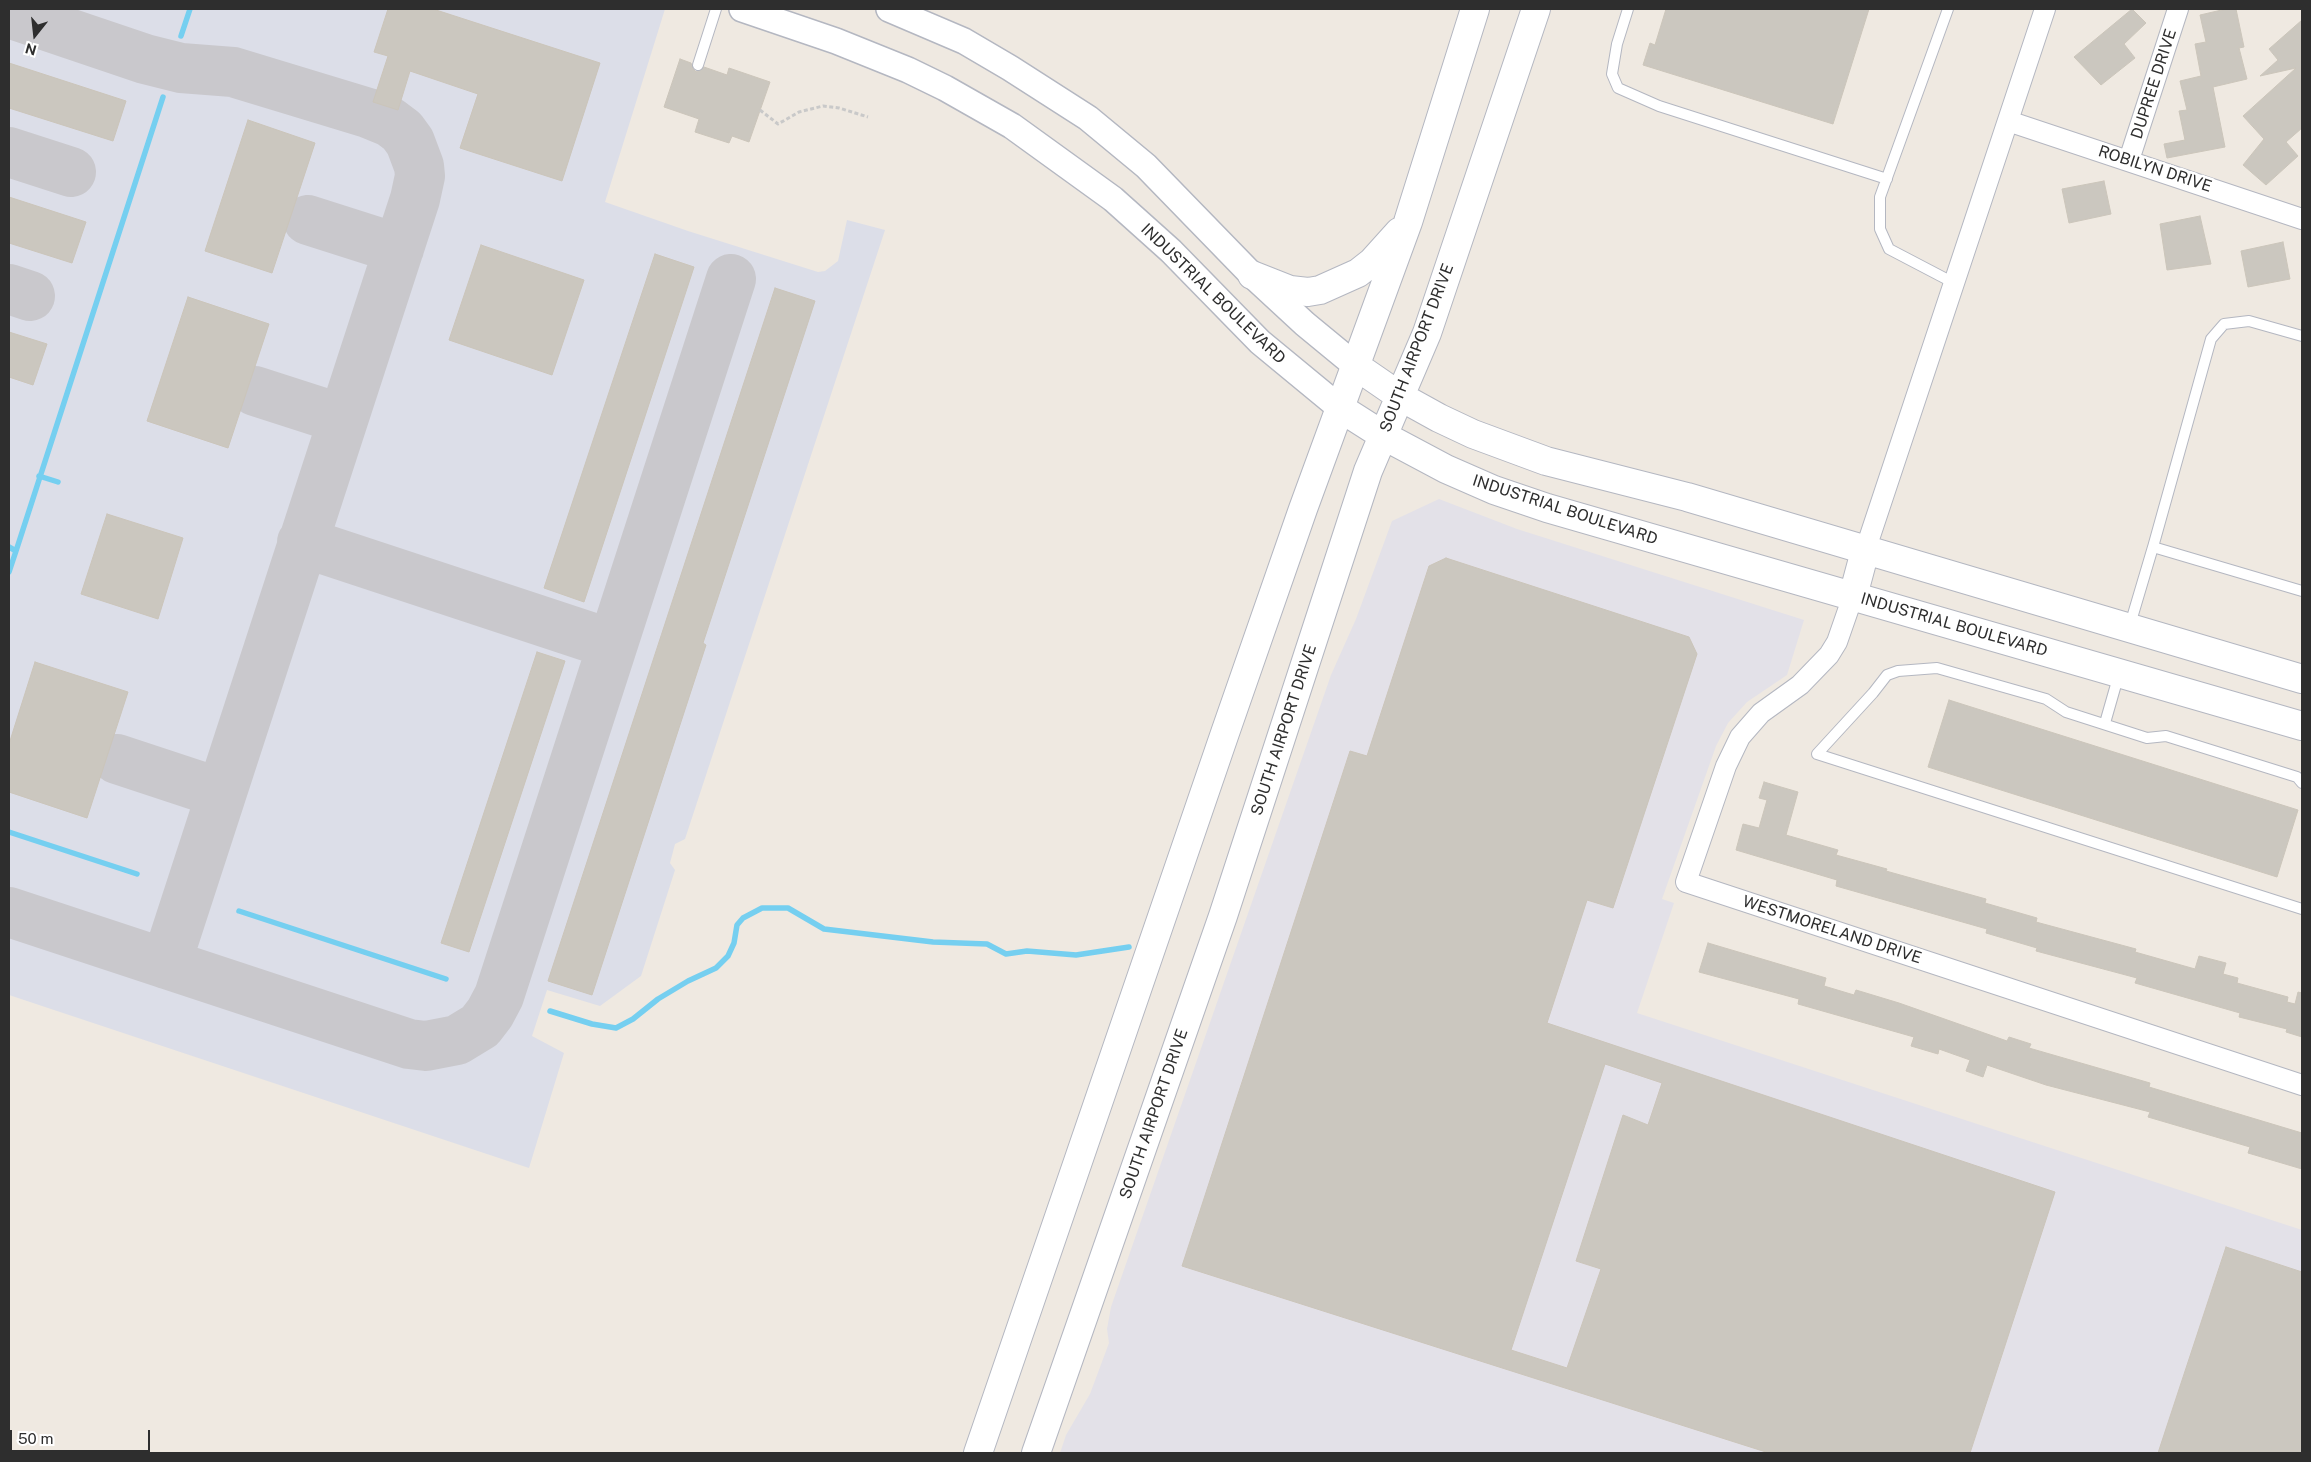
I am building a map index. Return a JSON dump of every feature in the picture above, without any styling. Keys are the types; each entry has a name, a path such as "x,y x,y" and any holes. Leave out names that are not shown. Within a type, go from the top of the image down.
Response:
{"main road":[{"path":"978,1453 1225,733 1408,222 1475,9"},
{"name":"SOUTH AIRPORT DRIVE","path":"1036,1453 1223,916 1368,471 1427,332 1536,9"},
{"path":"1252,275 1290,290 1308,292 1320,290 1339,283 1372,262 1408,222"},
{"path":"1356,366 1401,396 1465,430 1546,461 1687,497 2302,679"},
{"name":"INDUSTRIAL BOULEVARD","path":"1340,408 1384,436 1462,476 1509,495 1570,515 2302,726"},
{"path":"1853,596 1865,551"}],"street":[{"name":"INDUSTRIAL BOULEVARD","path":"742,9 844,44 908,70 975,104 1018,131 1113,199 1171,252 1260,342 1340,408"},
{"path":"889,9 964,42 1010,68 1088,118 1146,166 1252,275 1356,366"},
{"path":"1865,551 2044,9"},
{"name":"DUPREE DRIVE","path":"2129,160 2178,9"},
{"name":"ROBILYN DRIVE","path":"2008,121 2302,218"},
{"name":"WESTMORELAND DRIVE","path":"1853,596 1837,642 1829,655 1800,685 1761,713 1740,737 1726,766 1686,882 2302,1085"}],"lane":[{"path":"698,65 716,9"},
{"path":"1628,9 1617,44 1612,74 1618,88 1659,106 1886,179"},
{"path":"1948,9 1880,197 1880,229 1889,249 1954,283"},
{"path":"2128,628 2154,547 2211,339 2224,324 2249,321 2302,336"},
{"path":"2154,547 2302,590"},
{"path":"2302,783 2297,777 2166,736 2147,738 2066,712 2046,699 1937,668 1898,670 1887,675 1874,693 1817,754 2302,909"},
{"path":"2105,723 2120,674"}],"path":[{"path":"760,110 778,124 798,112 823,106 839,108 868,117"}],"shaded area":[{"path":"9,9 665,9 605,202 688,231 818,272 825,271 838,261 847,220 885,230 685,839 675,844 670,863 675,870 641,976 600,1006 547,990 532,1036 564,1053 529,1168 9,995"},
{"path":"1439,499 1517,529 1804,620 1787,675 1747,702 1728,723 1716,746 1662,899 1674,903 1637,1013 2302,1230 2302,1453 1060,1453 1066,1435 1090,1394 1109,1343 1107,1329 1111,1307 1331,675 1356,619 1392,521"}],"building":[{"path":"388,9 433,9 600,63 562,181 460,148 478,94 410,71 398,110 373,102 388,56 374,52"},
{"path":"1666,9 1869,9 1833,124 1643,65 1650,43 1655,45"},
{"path":"2132,9 2146,23 2124,44 2135,58 2101,85 2074,57"},
{"path":"2226,9 2236,9 2244,47 2239,48 2247,79 2213,87 2225,147 2167,158 2164,144 2185,140 2179,111 2187,110 2180,81 2201,76 2195,44 2206,42 2200,15"},
{"path":"2302,20 2302,128 2286,142 2298,156 2266,185 2243,165 2264,139 2243,116 2296,68 2260,76 2278,60 2269,49"},
{"path":"680,59 691,63 696,72 704,67 727,75 729,68 770,82 749,142 732,136 729,143 695,132 699,119 664,107"},
{"path":"9,63 126,101 113,141 9,108"},
{"path":"248,120 315,143 272,273 205,251"},
{"path":"2104,181 2111,214 2069,223 2062,189"},
{"path":"9,197 86,222 72,263 9,243"},
{"path":"2200,216 2211,264 2167,270 2160,224"},
{"path":"2283,242 2290,279 2248,287 2241,251"},
{"path":"481,245 584,280 552,375 449,340"},
{"path":"655,254 694,267 584,602 544,588"},
{"path":"775,288 815,301 703,643 706,645 592,995 548,981"},
{"path":"188,297 269,324 228,448 147,421"},
{"path":"9,332 47,344 33,385 9,377"},
{"path":"107,514 183,538 158,619 81,594"},
{"path":"1446,558 1689,637 1697,654 1613,908 1587,900 1547,1023 2055,1192 1970,1453 1769,1453 1182,1266 1350,751 1367,756 1429,566","holes":["1605,1064 1662,1083 1648,1125 1623,1115 1576,1261 1601,1269 1567,1368 1511,1350"]},
{"path":"537,652 565,661 469,952 441,943"},
{"path":"35,662 128,692 87,818 9,792 9,744"},
{"path":"1949,700 2298,810 2277,877 1928,767"},
{"path":"1764,782 1798,792 1786,835 1838,850 1836,855 1986,899 1985,903 2037,918 2036,922 2136,949 2135,952 2195,969 2199,956 2226,963 2223,974 2238,978 2237,983 2288,997 2287,1002 2295,1004 2298,992 2302,993 2302,1037 2286,1032 2287,1029 2239,1017 2240,1013 2135,983 2137,978 2036,951 2037,948 1986,933 1987,929 1836,886 1837,880 1736,850 1743,824 1759,828 1767,800 1759,798"},
{"path":"1708,943 1826,978 1824,986 1854,995 1856,990 1899,1003 2007,1041 2009,1037 2031,1044 2029,1048 2150,1083 2149,1087 2302,1133 2302,1169 2248,1153 2250,1147 2148,1117 2150,1112 2046,1085 1987,1065 1983,1077 1966,1071 1970,1060 1939,1049 1938,1054 1911,1046 1914,1037 1798,1004 1799,999 1699,972"},
{"path":"2226,1247 2302,1272 2302,1453 2158,1453"}],"waterway":[{"path":"181,36 190,9"},
{"path":"16,551 163,97"},
{"path":"39,476 58,482"},
{"path":"9,547 16,551 9,572"},
{"path":"9,832 137,874"},
{"path":"550,1011 592,1024 616,1028 633,1019 658,999 688,981 716,968 728,956 734,943 737,925 743,918 762,908 788,908 824,929 933,942 987,944 1006,954 1027,951 1076,955 1129,947"},
{"path":"239,911 446,979"}],"taxiway":[{"path":"9,13 145,59 181,68 233,72 368,113 390,122 402,131 410,142 419,166 420,176 415,199 166,964"},
{"path":"9,152 71,172"},
{"path":"308,220 399,249"},
{"path":"9,912 409,1044 426,1046 457,1040 480,1026 499,996 731,279"},
{"path":"9,289 30,296"},
{"path":"255,391 342,419"},
{"path":"302,542 611,644"},
{"path":"117,759 220,793"}]}
